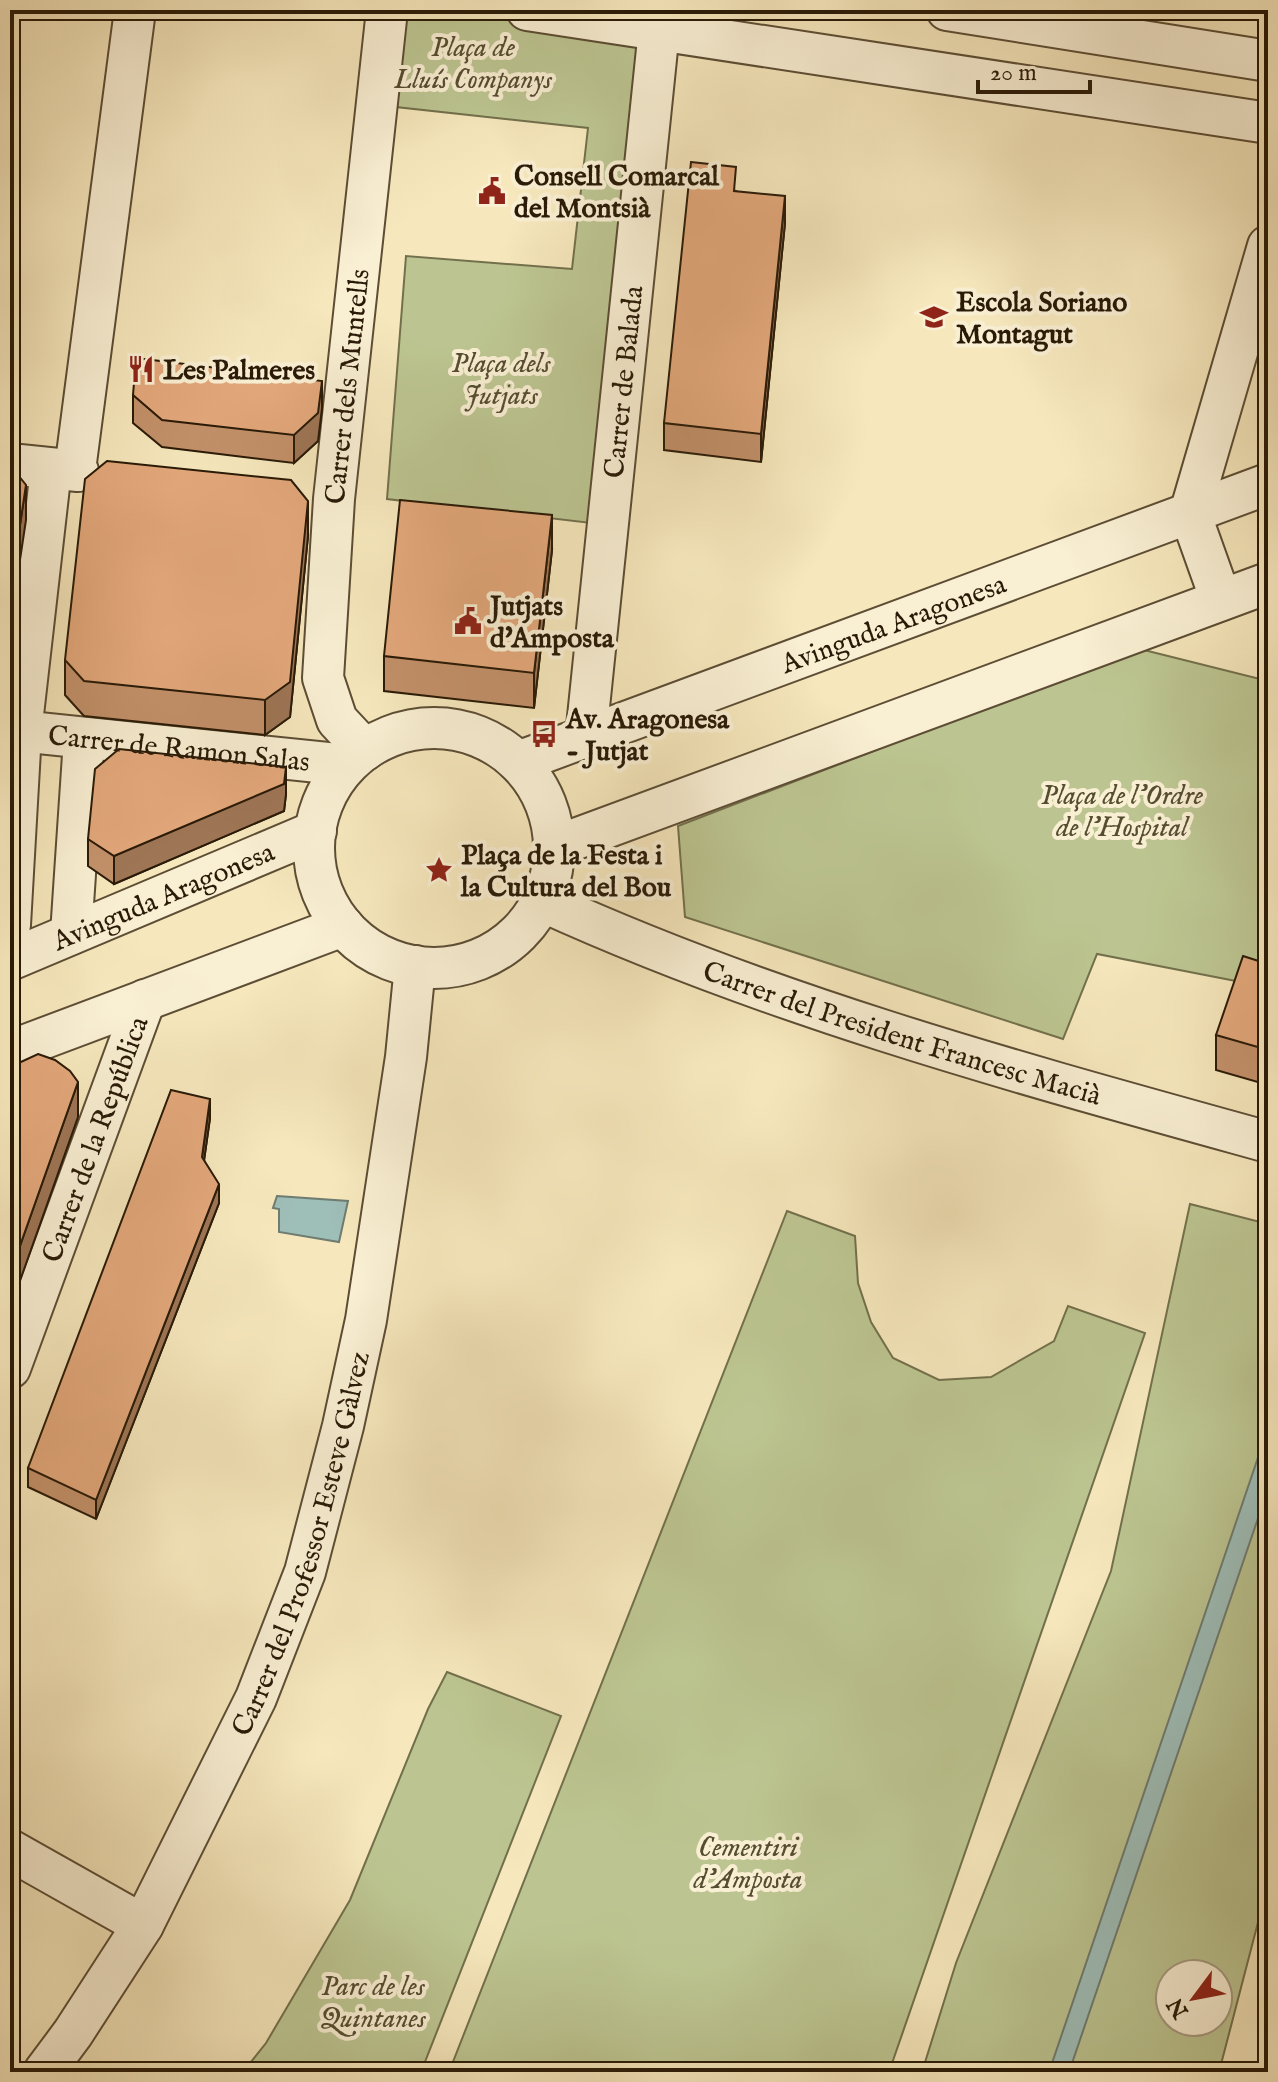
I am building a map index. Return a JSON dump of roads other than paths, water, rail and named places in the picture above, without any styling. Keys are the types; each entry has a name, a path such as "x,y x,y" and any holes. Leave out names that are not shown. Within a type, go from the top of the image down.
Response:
{"street":[{"path":"10,925 16,731 63,470 135,10"},
{"name":"Carrer dels Muntells","path":"356,758 337,720 323,678 319,497 387,10"},
{"path":"527,10 1268,123"},
{"path":"947,10 1002,15 1268,61"},
{"path":"997,82 1002,15"},
{"name":"Carrer de Balada","path":"586,736 659,30"},
{"path":"1221,600 1190,513 1268,246"},
{"path":"10,464 121,475"},
{"name":"Avinguda Aragonesa","path":"518,762 1190,513 1266,480"},
{"path":"554,847 1268,583"},
{"path":"443,728 483,739 518,762 534,782 546,805 554,847 551,875 542,901 523,929 497,951 466,964 449,967 399,963 369,948 343,926 318,878 316,831 326,796 356,758 402,732 443,728"},
{"name":"Carrer de Ramon Salas","path":"16,731 84,740 356,758"},
{"path":"71,934 84,740"},
{"name":"Avinguda Aragonesa","path":"10,960 316,831"},
{"name":"Carrer del President Francesc Macià","path":"542,901 622,937 954,1053 1268,1142"},
{"path":"10,1051 343,926"},
{"name":"Carrer del Professor Esteve Gàlvez","path":"44,2072 143,1925 256,1698 305,1572 343,1426 366,1320 406,1057 415,966"},
{"name":"Carrer de la República","path":"10,1368 145,1000"},
{"path":"10,1850 143,1925"}],"water":[{"path":"277,1196 348,1201 339,1242 279,1232 279,1209 273,1208"},
{"path":"1264,1440 1268,1442 1268,1489 1069,2072 1049,2072"}],"place":[{"name":"Consell Comarcal del Montsià","path":"492,191"},
{"name":"Escola Soriano Montagut","path":"934,317"},
{"name":"Les Palmeres","path":"141,369"},
{"name":"Jutjats d'Amposta","path":"468,621"},
{"name":"Av. Aragonesa - Jutjat","path":"544,734"},
{"name":"Plaça de la Festa i la Cultura del Bou","path":"439,870"}],"park label":[{"name":"Plaça de Lluís Companys","path":"473,62"},
{"name":"Plaça dels Jutjats","path":"501,378"},
{"name":"Plaça de l'Ordre de l'Hospital","path":"1122,810"},
{"name":"Cementiri d'Amposta","path":"748,1862"},
{"name":"Parc de les Quintanes","path":"373,2001"}]}
